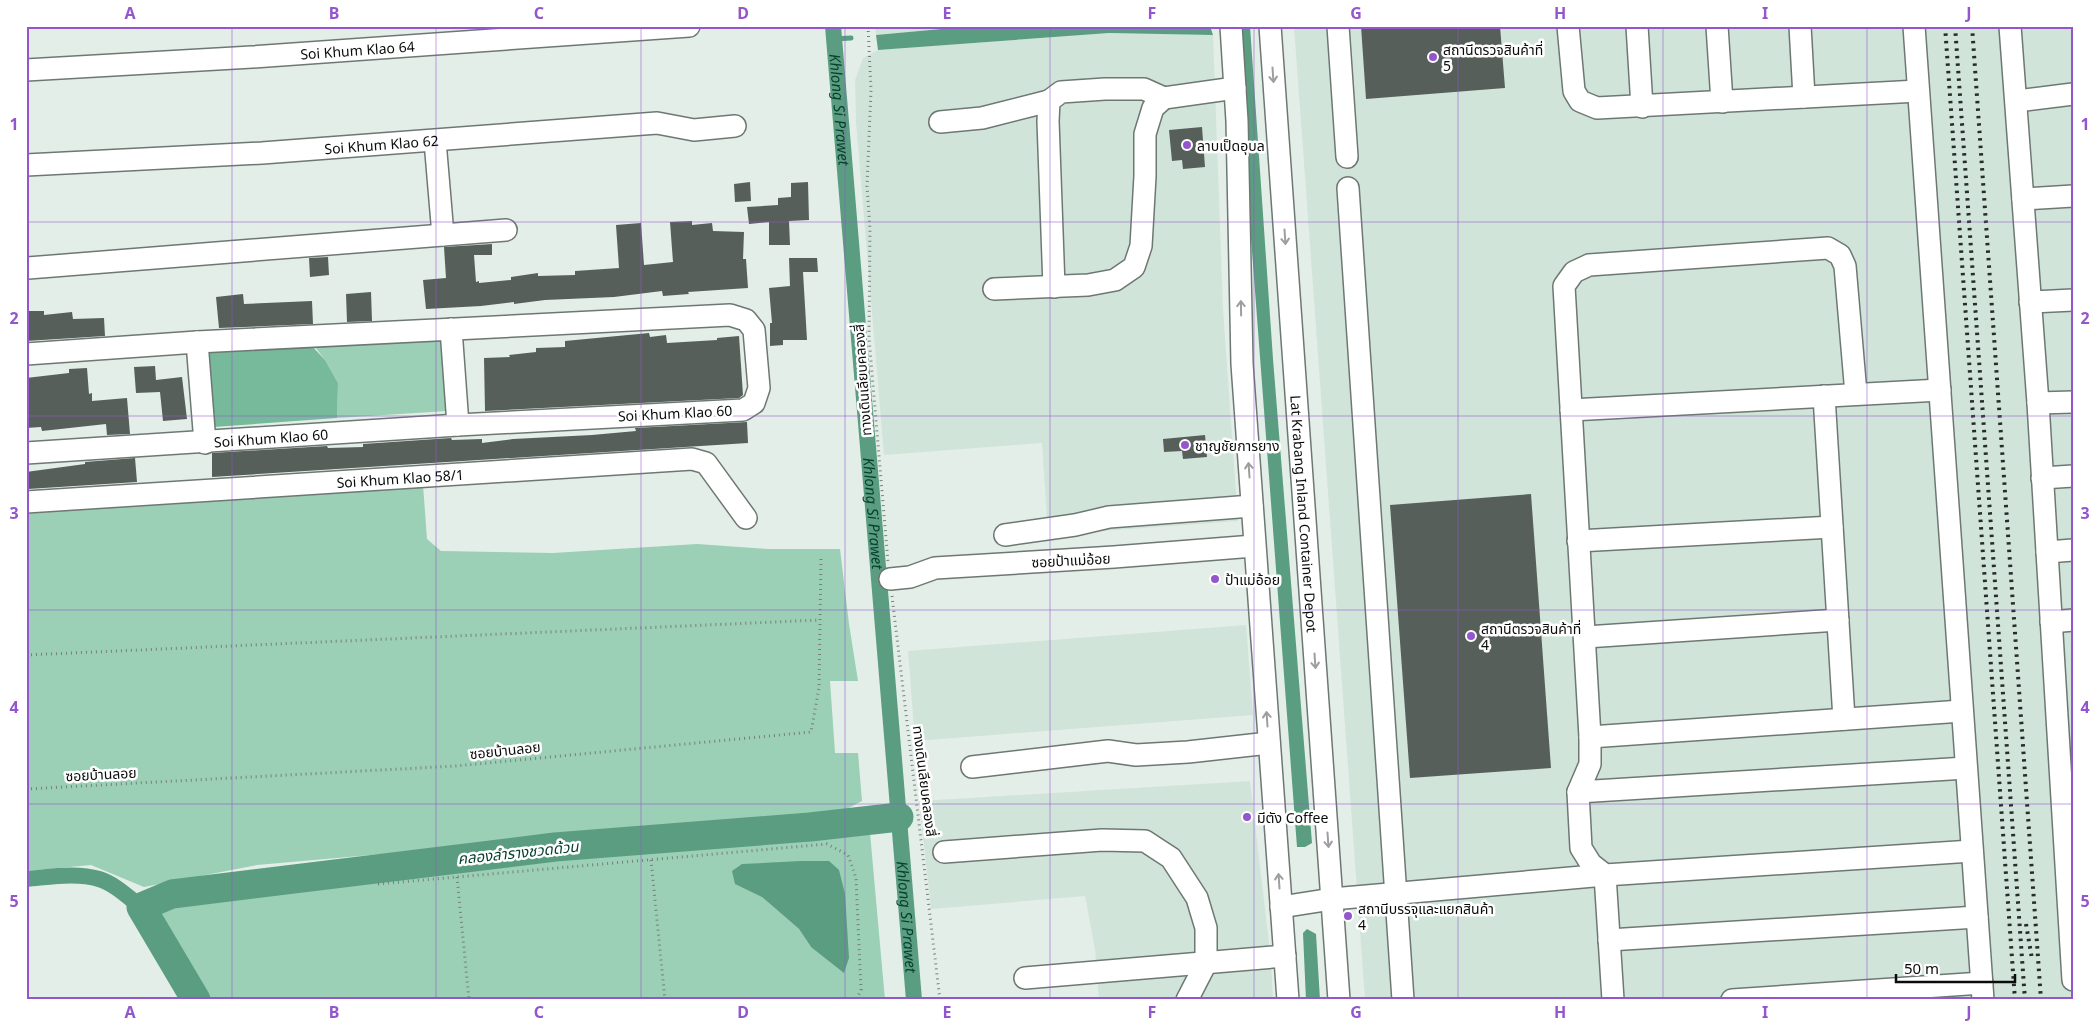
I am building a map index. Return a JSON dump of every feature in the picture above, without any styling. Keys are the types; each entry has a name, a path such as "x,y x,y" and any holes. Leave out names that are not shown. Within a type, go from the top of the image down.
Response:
{"street":[{"name":"Soi Khum Klao 64","path":"26,70 262,56 689,26"},
{"path":"1231,26 1235,88 1242,364 1288,1000"},
{"name":"Lat Krabang Inland Container Depot","path":"1270,26 1339,1000"},
{"path":"1338,26 1347,157"},
{"path":"1568,26 1572,86 1580,101 1585,105 1603,109 1804,96 1918,91"},
{"path":"1637,26 1642,107"},
{"path":"1717,26 1722,102"},
{"path":"1800,26 1804,96"},
{"path":"1732,1000 1982,991 1914,26"},
{"path":"2010,26 2038,403 2051,622 2064,699 2073,980"},
{"path":"940,122 982,118 1049,101 1061,92 1144,89 1164,98 1235,88"},
{"path":"2017,101 2073,94"},
{"path":"994,289 1088,286 1115,280 1134,267 1141,246 1145,134 1153,108 1164,98"},
{"path":"1049,101 1048,121 1054,287"},
{"name":"Soi Khum Klao 62","path":"26,165 262,153 657,123 694,130 735,126"},
{"path":"436,141 442,235"},
{"path":"1348,188 1403,1000"},
{"path":"2023,200 2073,196"},
{"path":"28,268 347,241 506,230"},
{"path":"1613,1000 1605,875 1591,864 1581,848 1578,792 1590,764 1590,737 1586,637 1578,542 1564,286 1568,278 1577,270 1590,266 1828,248 1840,255 1845,266 1856,394"},
{"path":"2030,302 2073,300"},
{"name":"Soi Khum Klao 60","path":"26,354 197,342 730,316 746,320 754,330 759,388 754,404 743,410 458,425 205,443 26,453"},
{"path":"452,329 458,425"},
{"path":"197,342 205,443"},
{"path":"1571,410 1940,390"},
{"path":"1824,396 1844,719"},
{"path":"2038,403 2073,402"},
{"name":"Soi Khum Klao 58/1","path":"26,502 692,459 706,463 746,518"},
{"path":"2042,478 2073,476"},
{"path":"1005,534 1075,525 1109,517 1252,506"},
{"path":"1578,542 1832,527"},
{"name":"ซอยป้าแม่อ้อย","path":"890,579 910,577 935,568 1254,546"},
{"path":"2047,552 2073,550"},
{"path":"1586,637 1838,620"},
{"path":"2051,622 2073,620"},
{"path":"1590,737 1962,711"},
{"path":"972,767 1108,751 1136,755 1188,752 1269,743"},
{"path":"1578,792 1966,768"},
{"path":"944,852 1102,840 1144,841 1171,858 1197,898 1206,928 1206,963 1187,1000"},
{"path":"1281,907 1332,900 1605,875 1972,850"},
{"path":"1609,940 1977,917"},
{"path":"1025,978 1285,956"}],"path":[{"name":"ทางเดินเลียบคลองสี่","path":"868,26 871,90 867,186 870,229 869,338 890,579 940,1000"},
{"name":"ซอยบ้านลอย","path":"26,789 456,766 811,732 819,688 821,558"},
{"path":"26,656 820,620"},
{"path":"378,884 827,844 848,855 856,878 861,990 856,1000"},
{"path":"651,860 665,1000"},
{"path":"457,877 469,1000"}],"shaded area":[{"path":"875,26 974,26 876,35"},
{"path":"974,26 1210,26 1213,35 1109,33 878,50 876,35"},
{"path":"1235,26 1250,26 1273,359 1312,843 1305,847 1297,847"},
{"path":"1294,26 2073,26 2073,1000 1365,1000"},
{"path":"1109,33 1213,35 1223,309 1238,521 1048,535 1042,443 884,455 856,122 855,80 863,58 878,50"},
{"path":"441,339 447,411 337,418 338,383 325,360 312,343"},
{"path":"309,343 325,360 338,383 337,418 214,427 208,349"},
{"path":"423,485 427,539 441,551 553,553 697,544 768,549 840,549 858,681 830,681 835,753 858,753 862,801 837,814 257,865 144,887 91,865 26,871 26,510"},
{"path":"1246,625 1253,715 915,741 908,651"},
{"path":"1250,781 1271,960 1273,1000 1099,1000 1095,950 1085,896 931,909 919,801"},
{"path":"852,828 870,833 885,1000 208,1000 159,918 166,904 190,897 279,886","holes":["762,897 849,958 811,947 799,929"]},
{"path":"829,861 839,870 845,894 849,958 844,973 811,947 799,929 762,897 735,884 732,871 742,864"},
{"path":"1307,929 1316,934 1320,1000 1306,1000 1303,933"}],"building":[{"name":"สถานีตรวจสินค้าที่ 5","path":"1361,26 1500,26 1505,88 1366,99"},
{"name":"ลาบเป็ดอุบล","path":"1202,127 1205,167 1183,169 1182,160 1172,161 1169,130"},
{"path":"750,182 751,201 735,202 734,184"},
{"path":"808,182 809,220 789,221 790,245 769,245 769,222 749,224 747,207 778,205 778,198 791,197 791,183"},
{"path":"692,221 692,225 712,223 713,231 744,232 743,259 746,259 748,288 688,292 689,294 663,296 662,291 614,297 426,309 423,280 446,278 444,247 492,244 492,255 474,255 476,282 479,281 479,283 511,280 511,277 538,273 538,276 575,275 575,271 619,268 616,225 641,223 644,265 673,262 670,222"},
{"path":"328,257 329,275 310,277 309,258"},
{"path":"789,258 817,258 818,272 803,272 807,340 783,340 783,345 770,346 770,323 772,323 769,288 790,286"},
{"path":"371,292 372,321 347,322 346,294"},
{"path":"243,294 244,304 312,301 313,324 219,328 216,297"},
{"path":"26,311 44,311 44,315 72,312 73,319 104,318 105,336 26,341"},
{"path":"649,333 650,337 666,335 667,343 717,340 717,338 739,336 743,395 739,398 485,411 484,358 510,357 509,355 536,352 536,348 565,347 565,341"},
{"path":"155,366 156,380 182,377 187,419 163,421 160,392 136,393 134,367"},
{"path":"87,368 89,394 92,393 92,401 127,398 130,434 107,435 106,424 42,431 41,427 26,428 26,378 69,373 69,369"},
{"path":"747,422 748,443 212,477 212,453 327,446 328,448 363,447 363,444 451,438 452,440 482,439 482,443 513,439 636,431 635,428"},
{"name":"ชาญชัยการยาง","path":"1205,435 1207,457 1183,459 1182,451 1164,452 1163,439"},
{"path":"135,458 137,482 28,489 26,472 85,464 85,462"},
{"name":"สถานีตรวจสินค้าที่ 4","path":"1531,494 1551,768 1410,778 1390,505"}],"waterway":[{"name":"Khlong Si Prawet","path":"833,26 914,1000"},
{"path":"834,39 851,38"},
{"name":"คลองลำรางชวดด้วน","path":"196,1000 141,907 172,894 555,847 810,827 899,817"},
{"name":"คลองลำรางชวดด้วน","path":"26,879 72,875 99,879 116,887 141,907"}],"railway":[{"path":"1945,26 2015,1000"},
{"path":"1955,26 2025,1000"},
{"path":"1972,26 2041,1000"},
{"path":"2026,924 2032,959"}],"place":[{"name":"สถานีตรวจสินค้าที่ 5","path":"1433,57"},
{"name":"ลาบเป็ดอุบล","path":"1187,145"},
{"name":"ชาญชัยการยาง","path":"1185,445"},
{"name":"ป้าแม่อ้อย","path":"1215,579"},
{"name":"สถานีตรวจสินค้าที่ 4","path":"1471,636"},
{"name":"มีตัง Coffee","path":"1247,817"},
{"name":"สถานีบรรจุและแยกสินค้า 4","path":"1348,916"}]}
